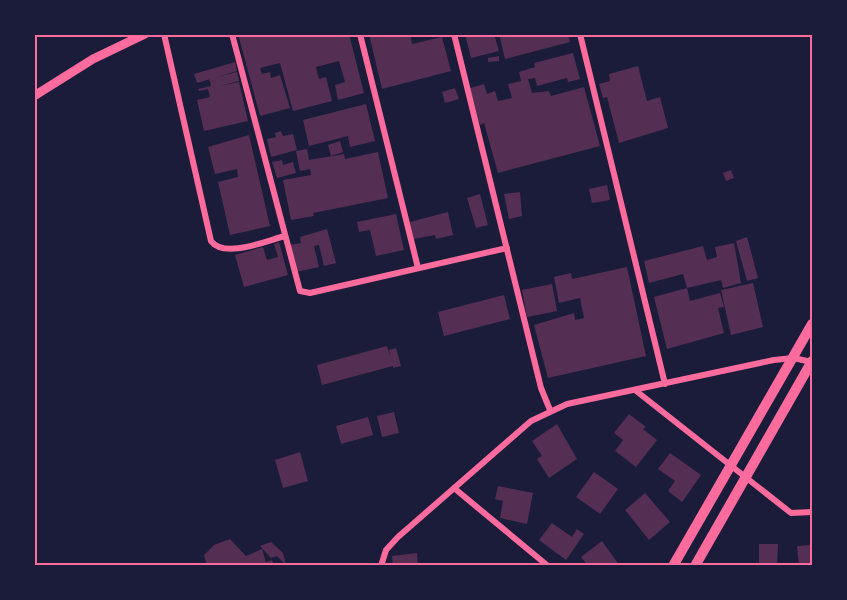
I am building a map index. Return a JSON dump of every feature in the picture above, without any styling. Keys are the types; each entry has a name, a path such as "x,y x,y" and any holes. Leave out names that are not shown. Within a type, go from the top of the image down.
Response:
{"main road":[{"path":"673,566 813,324"},
{"path":"695,566 812,361"}],"street":[{"path":"34,96 93,59 145,34"},
{"path":"164,34 211,241 218,248 228,250 285,236"},
{"path":"232,34 298,288 307,293 507,248"},
{"path":"360,34 418,268"},
{"path":"454,34 541,388 550,410"},
{"path":"580,34 665,384"},
{"path":"381,566 392,543 531,421 550,410 793,358 812,361"},
{"path":"635,390 791,513 813,513"},
{"path":"454,488 548,566"}],"building":[{"path":"238,34 349,34 364,93 338,100 335,85 345,82 339,61 316,67 319,79 326,77 332,101 293,111 280,63 260,68 262,74 270,72 271,78 280,75 290,108 260,116"},
{"path":"369,34 410,34 412,44 442,37 451,71 382,89"},
{"path":"465,34 494,34 499,51 471,58"},
{"path":"499,34 568,34 570,42 505,59"},
{"path":"573,53 580,79 568,82 567,78 537,86 535,78 528,79 532,93 549,91 551,96 584,87 600,146 498,173 484,123 480,125 470,88 484,84 487,94 495,91 498,101 512,98 508,84 521,81 519,72 535,67 534,63"},
{"path":"499,56 499,61 488,62 488,58"},
{"path":"235,62 237,71 197,83 194,74"},
{"path":"638,66 647,101 660,97 668,128 619,143 607,97 603,98 599,84 610,81 609,74"},
{"path":"237,72 239,81 220,86 239,82 248,121 204,131 197,100 210,97 208,89 199,91 198,89 211,86 209,79"},
{"path":"455,88 459,99 445,103 442,92"},
{"path":"366,104 375,141 350,147 348,136 309,146 303,120"},
{"path":"281,131 283,136 293,134 297,150 271,157 267,139 276,137 275,133"},
{"path":"249,135 270,226 230,235 218,182 238,177 237,169 215,174 208,147"},
{"path":"340,141 343,152 331,156 328,145"},
{"path":"307,149 309,160 344,154 345,159 378,152 388,198 313,213 314,216 291,220 283,180 311,175 310,169 300,171 296,151"},
{"path":"282,160 283,165 293,162 296,173 277,178 272,162"},
{"path":"731,170 734,178 726,181 723,173"},
{"path":"607,185 610,200 592,203 589,189"},
{"path":"520,192 522,216 509,219 504,194"},
{"path":"480,194 488,225 476,228 467,198"},
{"path":"448,212 453,235 436,239 435,235 414,239 410,222"},
{"path":"396,214 404,250 376,256 370,230 359,232 357,222"},
{"path":"327,229 336,263 324,266 319,245 314,246 319,267 296,272 290,245 301,243 300,237"},
{"path":"747,237 758,278 747,281 736,241"},
{"path":"279,242 288,275 244,287 235,255 263,247 267,260 278,257 274,244"},
{"path":"734,243 741,283 723,288 721,280 687,288 683,274 649,283 644,261 703,246 707,260 717,257 715,247"},
{"path":"627,267 646,356 548,378 534,325 574,313 575,320 584,318 580,298 559,303 554,277 571,273 572,279"},
{"path":"753,283 763,327 731,335 721,290"},
{"path":"552,284 557,311 527,317 522,290"},
{"path":"687,288 690,301 720,293 724,307 718,308 724,333 667,349 654,297"},
{"path":"504,295 510,319 444,336 438,312"},
{"path":"387,346 390,356 389,350 396,348 401,366 393,368 393,366 322,385 317,365"},
{"path":"394,412 399,433 382,437 377,416"},
{"path":"629,414 646,427 643,429 657,440 636,467 615,451 623,440 614,433"},
{"path":"368,417 373,435 341,444 336,426"},
{"path":"557,424 577,459 549,478 537,459 542,456 532,441"},
{"path":"300,452 308,481 283,488 275,460"},
{"path":"670,453 701,475 682,502 668,491 675,481 658,469"},
{"path":"594,472 618,489 600,514 576,497"},
{"path":"498,486 533,493 527,524 500,518 503,501 495,499"},
{"path":"645,493 670,522 649,540 625,510"},
{"path":"552,523 572,537 577,529 584,534 566,560 539,540"},
{"path":"230,539 246,556 262,549 266,562 272,560 274,566 207,566 204,555 214,545"},
{"path":"602,541 620,566 588,566 581,557"},
{"path":"271,542 283,553 286,565 277,556 271,558 260,546"},
{"path":"759,544 778,544 777,566 759,566"},
{"path":"812,545 812,566 799,566 797,546"},
{"path":"417,553 418,566 393,566 392,556"}]}
